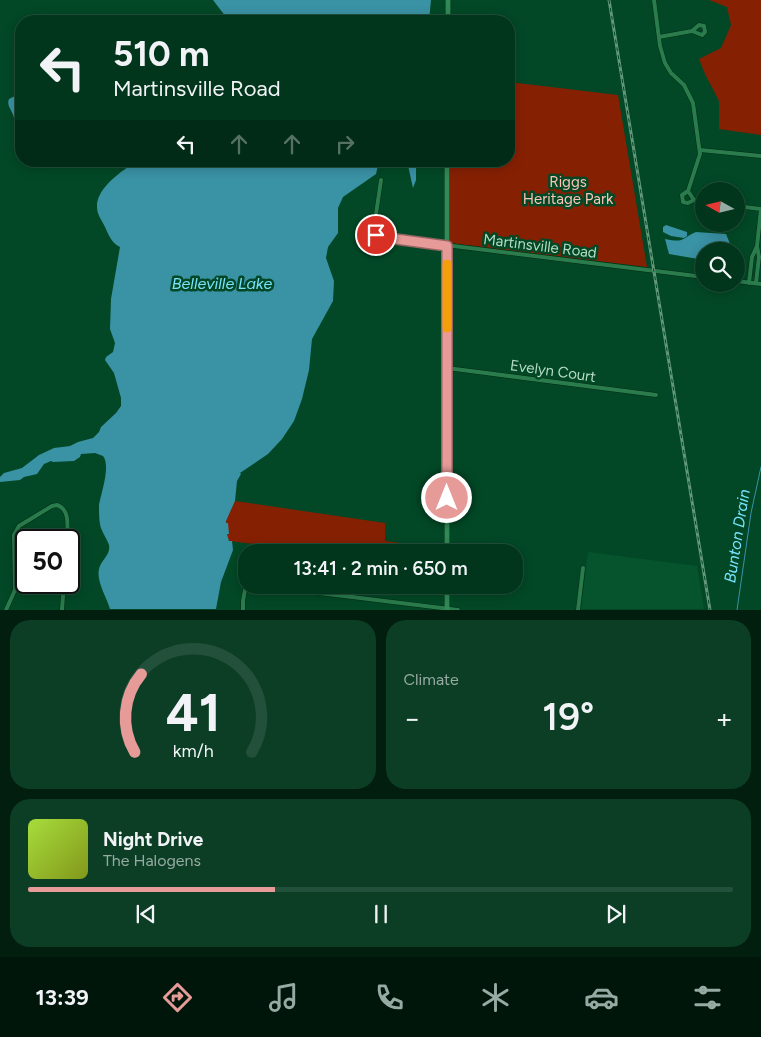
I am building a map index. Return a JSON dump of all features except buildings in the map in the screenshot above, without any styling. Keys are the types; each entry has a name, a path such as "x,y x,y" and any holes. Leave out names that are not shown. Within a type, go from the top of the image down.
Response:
{"main road":[{"path":"448,0 448,15"},
{"path":"447,167 447,544"},
{"path":"446,609 447,594"}],"street":[{"path":"654,0 665,63 671,73 684,85 693,103 700,150 699,159 688,191 682,195 683,202 688,203 694,200 688,191"},
{"path":"659,37 692,31"},
{"path":"700,150 761,156"},
{"name":"Martinsville Road","path":"381,180 374,228 376,234 381,237 695,276"},
{"path":"745,207 761,209 757,246 759,284 745,282"},
{"path":"749,282 752,257 757,246"},
{"name":"Evelyn Court","path":"447,368 656,395"},
{"path":"17,529 52,506 60,506 66,514 67,529"},
{"path":"15,533 15,562"},
{"path":"578,610 583,568"},
{"path":"6,610 15,592"},
{"path":"62,610 63,594"},
{"path":"243,610 244,594"},
{"path":"326,594 458,610"}],"shaded area":[{"path":"588,552 697,566 704,609 581,609"}],"green space":[{"path":"709,0 761,0 761,135 719,129 719,101 699,59 721,48 731,25 727,7"},
{"name":"Riggs Heritage Park","path":"515,83 618,95 647,267 450,243 450,167 515,167"},
{"path":"235,501 385,523 385,541 408,544 254,544 229,541 226,520"}],"water":[{"path":"213,0 431,0 430,15 224,15"},
{"path":"15,96 15,119 8,104 9,99"},
{"name":"Belleville Lake","path":"128,167 378,167 376,174 343,197 338,208 338,233 328,247 326,258 334,281 333,301 312,339 309,370 294,421 282,439 268,454 240,473 237,481 235,501 226,521 229,534 227,534 229,541 232,541 233,550 221,582 216,609 110,609 98,574 109,549 99,517 99,505 106,473 103,456 95,453 81,454 74,461 51,461 44,464 37,474 20,480 0,482 0,477 4,473 22,468 39,455 54,448 70,446 93,438 121,406 121,398 114,373 105,360 113,352 115,343 110,329 111,299 120,247 110,238 98,214 97,207 101,193 118,174"},
{"path":"408,167 416,167 416,180 413,188"},
{"path":"666,225 687,232 687,236 684,238 671,236 663,232 663,227"},
{"path":"696,232 726,234 729,242 695,242 695,258 669,254 665,239 682,240"}],"waterway":[{"name":"Bunton Drain","path":"737,610 751,513 761,467"}],"railway":[{"path":"609,0 710,610"}],"slow traffic":[{"path":"447,264 447,328"}],"route":[{"path":"376,235 447,246 447,498"}]}
